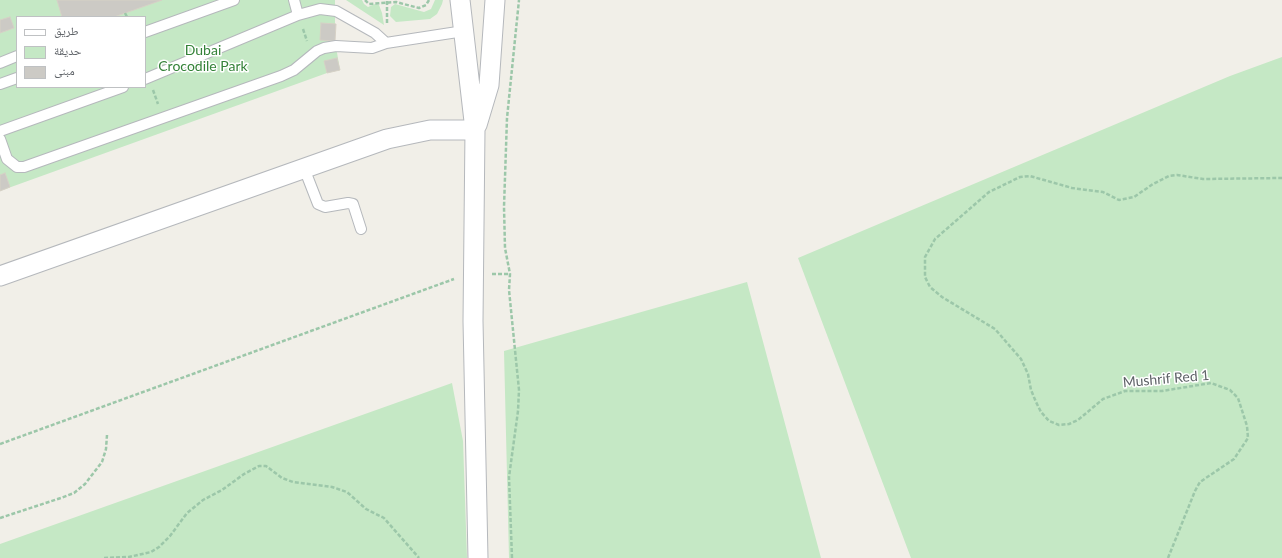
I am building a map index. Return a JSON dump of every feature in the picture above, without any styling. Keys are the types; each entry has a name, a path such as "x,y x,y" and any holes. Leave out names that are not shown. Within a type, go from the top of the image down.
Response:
{"street":[{"path":"460,0 475,130 473,273 478,558"},
{"path":"475,130 482,113 489,85 495,0"},
{"path":"0,276 388,139 409,134 452,129 475,130"}],"lane":[{"path":"146,32 234,0"},
{"path":"294,0 298,15"},
{"path":"146,79 298,15 320,9 336,11 375,32 386,43"},
{"path":"0,139 7,159 17,167 24,167 281,76 294,70 317,51 330,47 372,48 386,43 464,31"},
{"path":"0,63 16,56"},
{"path":"0,84 16,78"},
{"path":"0,131 120,88"},
{"path":"304,168 318,204 325,207 348,203 353,204 360,229"}],"path":[{"path":"365,0 369,4 396,2 419,8 426,5 429,0"},
{"path":"512,558 509,477 518,411 519,390 509,290 510,274 506,248 504,214 507,118 519,0"},
{"path":"298,15 311,55"},
{"name":"Mushrif Red 1","path":"1168,558 1200,482 1234,459 1248,438 1247,426 1238,398 1230,390 1211,382 1162,391 1126,391 1103,399 1078,420 1069,424 1059,425 1049,421 1041,412 1033,396 1028,374 1021,360 995,329 942,297 930,287 925,277 925,256 935,240 989,192 1020,177 1030,176 1072,188 1103,192 1119,200 1134,197 1153,184 1169,176 1177,175 1204,179 1282,178"},
{"path":"0,444 473,273 510,274"},
{"path":"0,518 74,493 85,484 102,462 106,449 107,434"},
{"path":"104,558 130,557 151,552 159,547 187,513 203,500 222,490 244,474 259,466 266,466 282,478 293,482 332,487 347,492 366,509 384,518 419,558"}],"green space":[{"name":"Dubai Crocodile Park","path":"0,0 335,0 335,41 340,70 327,73 0,191"},
{"path":"346,0 362,0 368,7 375,4 379,5 384,25"},
{"path":"435,0 443,0 437,14 430,19 396,22 390,16 391,7 395,4 424,12 431,9"},
{"path":"1282,57 1282,558 911,558 798,258 1230,76"},
{"path":"747,282 821,558 509,558 504,351"},
{"path":"452,383 463,441 467,558 0,558 0,544"}],"building":[{"path":"57,0 162,0 117,16 62,16"},
{"path":"10,17 14,28 0,33 0,20"},
{"path":"321,23 336,24 335,41 320,40"},
{"path":"337,58 340,70 327,73 324,61"},
{"path":"5,173 10,187 0,191 0,175"}]}
